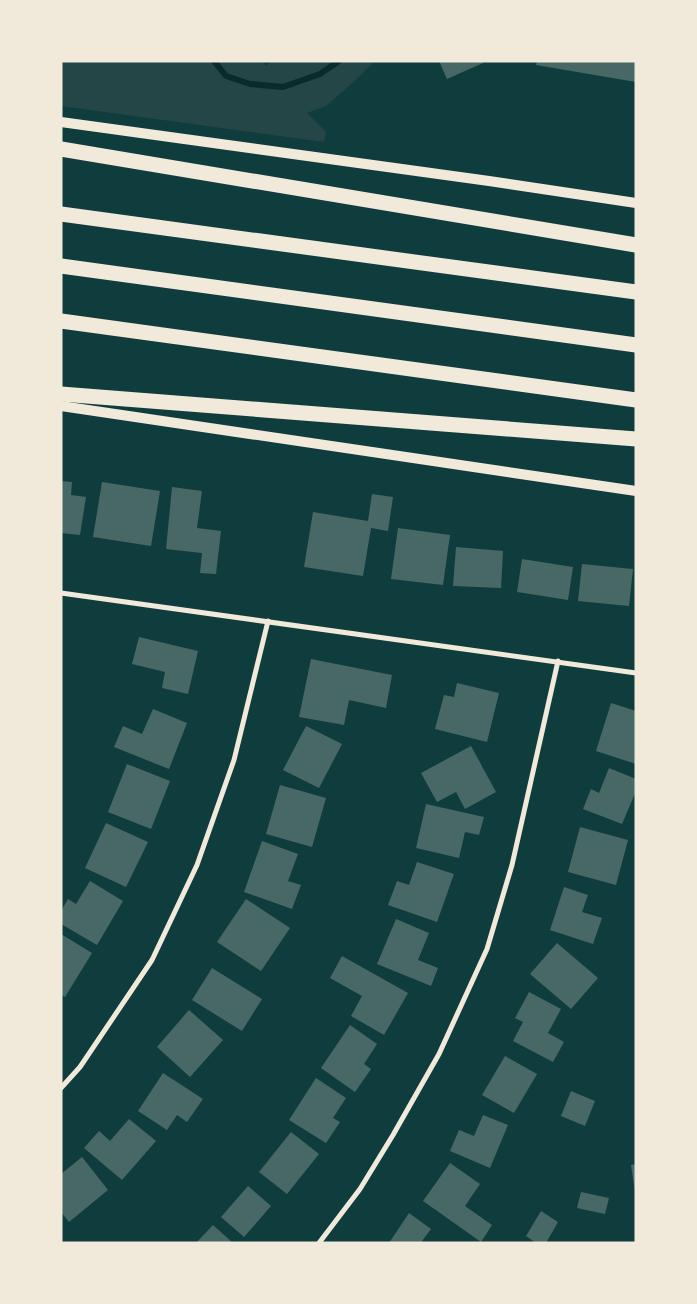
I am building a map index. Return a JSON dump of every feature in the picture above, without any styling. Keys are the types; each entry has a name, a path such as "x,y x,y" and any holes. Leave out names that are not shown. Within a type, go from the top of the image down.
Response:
{"highway":[{"path":"61,150 636,245"},
{"path":"61,214 636,292"},
{"path":"61,266 636,345"},
{"path":"61,321 636,400"},
{"path":"61,394 636,439"}],"main road":[{"path":"61,122 470,178 636,203"},
{"path":"61,406 636,491"}],"street":[{"path":"61,593 636,673"},
{"path":"61,1088 80,1067 152,960 198,865 234,760 268,622"},
{"path":"319,1243 360,1189 394,1135 439,1054 488,949 512,866 558,662"}],"shaded area":[{"path":"61,61 262,61 266,66 271,61 375,61 326,106 307,113 326,132 324,142 61,106"}],"building":[{"path":"439,61 483,61 483,63 447,79"},
{"path":"537,61 636,61 636,82 536,65"},
{"path":"61,481 72,482 71,495 86,497 80,535 61,533"},
{"path":"102,482 160,491 151,546 93,537"},
{"path":"172,487 202,491 197,528 221,531 216,574 200,573 202,553 166,549"},
{"path":"372,494 393,497 388,531 371,528 363,576 304,567 313,512 368,521"},
{"path":"398,528 450,535 443,585 391,579"},
{"path":"456,547 503,551 501,588 453,586"},
{"path":"522,559 573,567 568,600 517,592"},
{"path":"582,564 633,569 629,606 578,601"},
{"path":"139,637 198,651 188,694 162,688 165,672 132,664"},
{"path":"311,659 392,675 386,708 349,700 344,725 299,717"},
{"path":"457,683 499,693 487,742 435,729 444,695 454,697"},
{"path":"611,703 636,711 636,764 596,751"},
{"path":"153,709 187,723 169,769 114,747 123,726 142,734"},
{"path":"306,726 342,744 319,788 283,770"},
{"path":"471,746 496,792 465,809 456,792 437,802 421,773"},
{"path":"127,764 170,781 151,829 108,812"},
{"path":"609,768 636,779 636,791 622,824 583,809 591,789 599,793"},
{"path":"280,785 326,798 312,847 266,834"},
{"path":"426,804 484,817 479,835 465,832 459,858 416,848"},
{"path":"106,823 148,842 126,887 85,868"},
{"path":"580,827 628,840 616,885 568,872"},
{"path":"262,841 298,854 288,881 301,885 292,909 244,892"},
{"path":"417,862 454,874 437,922 388,905 397,881 409,885"},
{"path":"90,881 123,901 97,945 61,924 61,911 68,899 76,904"},
{"path":"564,887 588,895 582,912 602,918 593,944 550,930"},
{"path":"246,899 290,928 261,971 217,942"},
{"path":"396,919 429,933 418,960 438,968 431,986 377,964"},
{"path":"61,934 92,953 65,997 61,995"},
{"path":"557,943 598,978 571,1009 530,974"},
{"path":"342,956 408,993 384,1035 351,1016 362,996 330,978"},
{"path":"212,968 262,999 242,1031 192,1000"},
{"path":"529,992 561,1009 548,1033 564,1042 553,1062 513,1041 523,1022 515,1018"},
{"path":"189,1010 223,1040 190,1077 157,1047"},
{"path":"350,1025 377,1044 364,1064 371,1069 355,1092 321,1068"},
{"path":"505,1056 537,1074 514,1113 482,1095"},
{"path":"163,1073 203,1099 187,1122 177,1115 167,1130 138,1111"},
{"path":"316,1078 346,1098 333,1118 340,1122 326,1143 289,1120"},
{"path":"571,1091 595,1101 585,1126 561,1116"},
{"path":"483,1115 508,1125 490,1168 450,1151 459,1130 474,1136"},
{"path":"129,1119 156,1141 122,1180 84,1148 99,1131 110,1141"},
{"path":"291,1132 319,1154 287,1194 259,1172"},
{"path":"82,1157 108,1190 69,1222 61,1212 61,1174"},
{"path":"450,1163 480,1184 465,1206 492,1225 481,1242 423,1201"},
{"path":"636,1164 636,1192 635,1192 631,1165"},
{"path":"248,1186 271,1206 244,1237 221,1217"},
{"path":"581,1192 609,1198 605,1214 577,1208"},
{"path":"541,1211 558,1222 546,1243 536,1243 526,1236"},
{"path":"409,1213 431,1229 422,1241 424,1243 389,1243"},
{"path":"213,1225 233,1243 196,1243"}],"waterway":[{"path":"214,61 226,76 250,84 283,87 320,74 339,61"}]}
